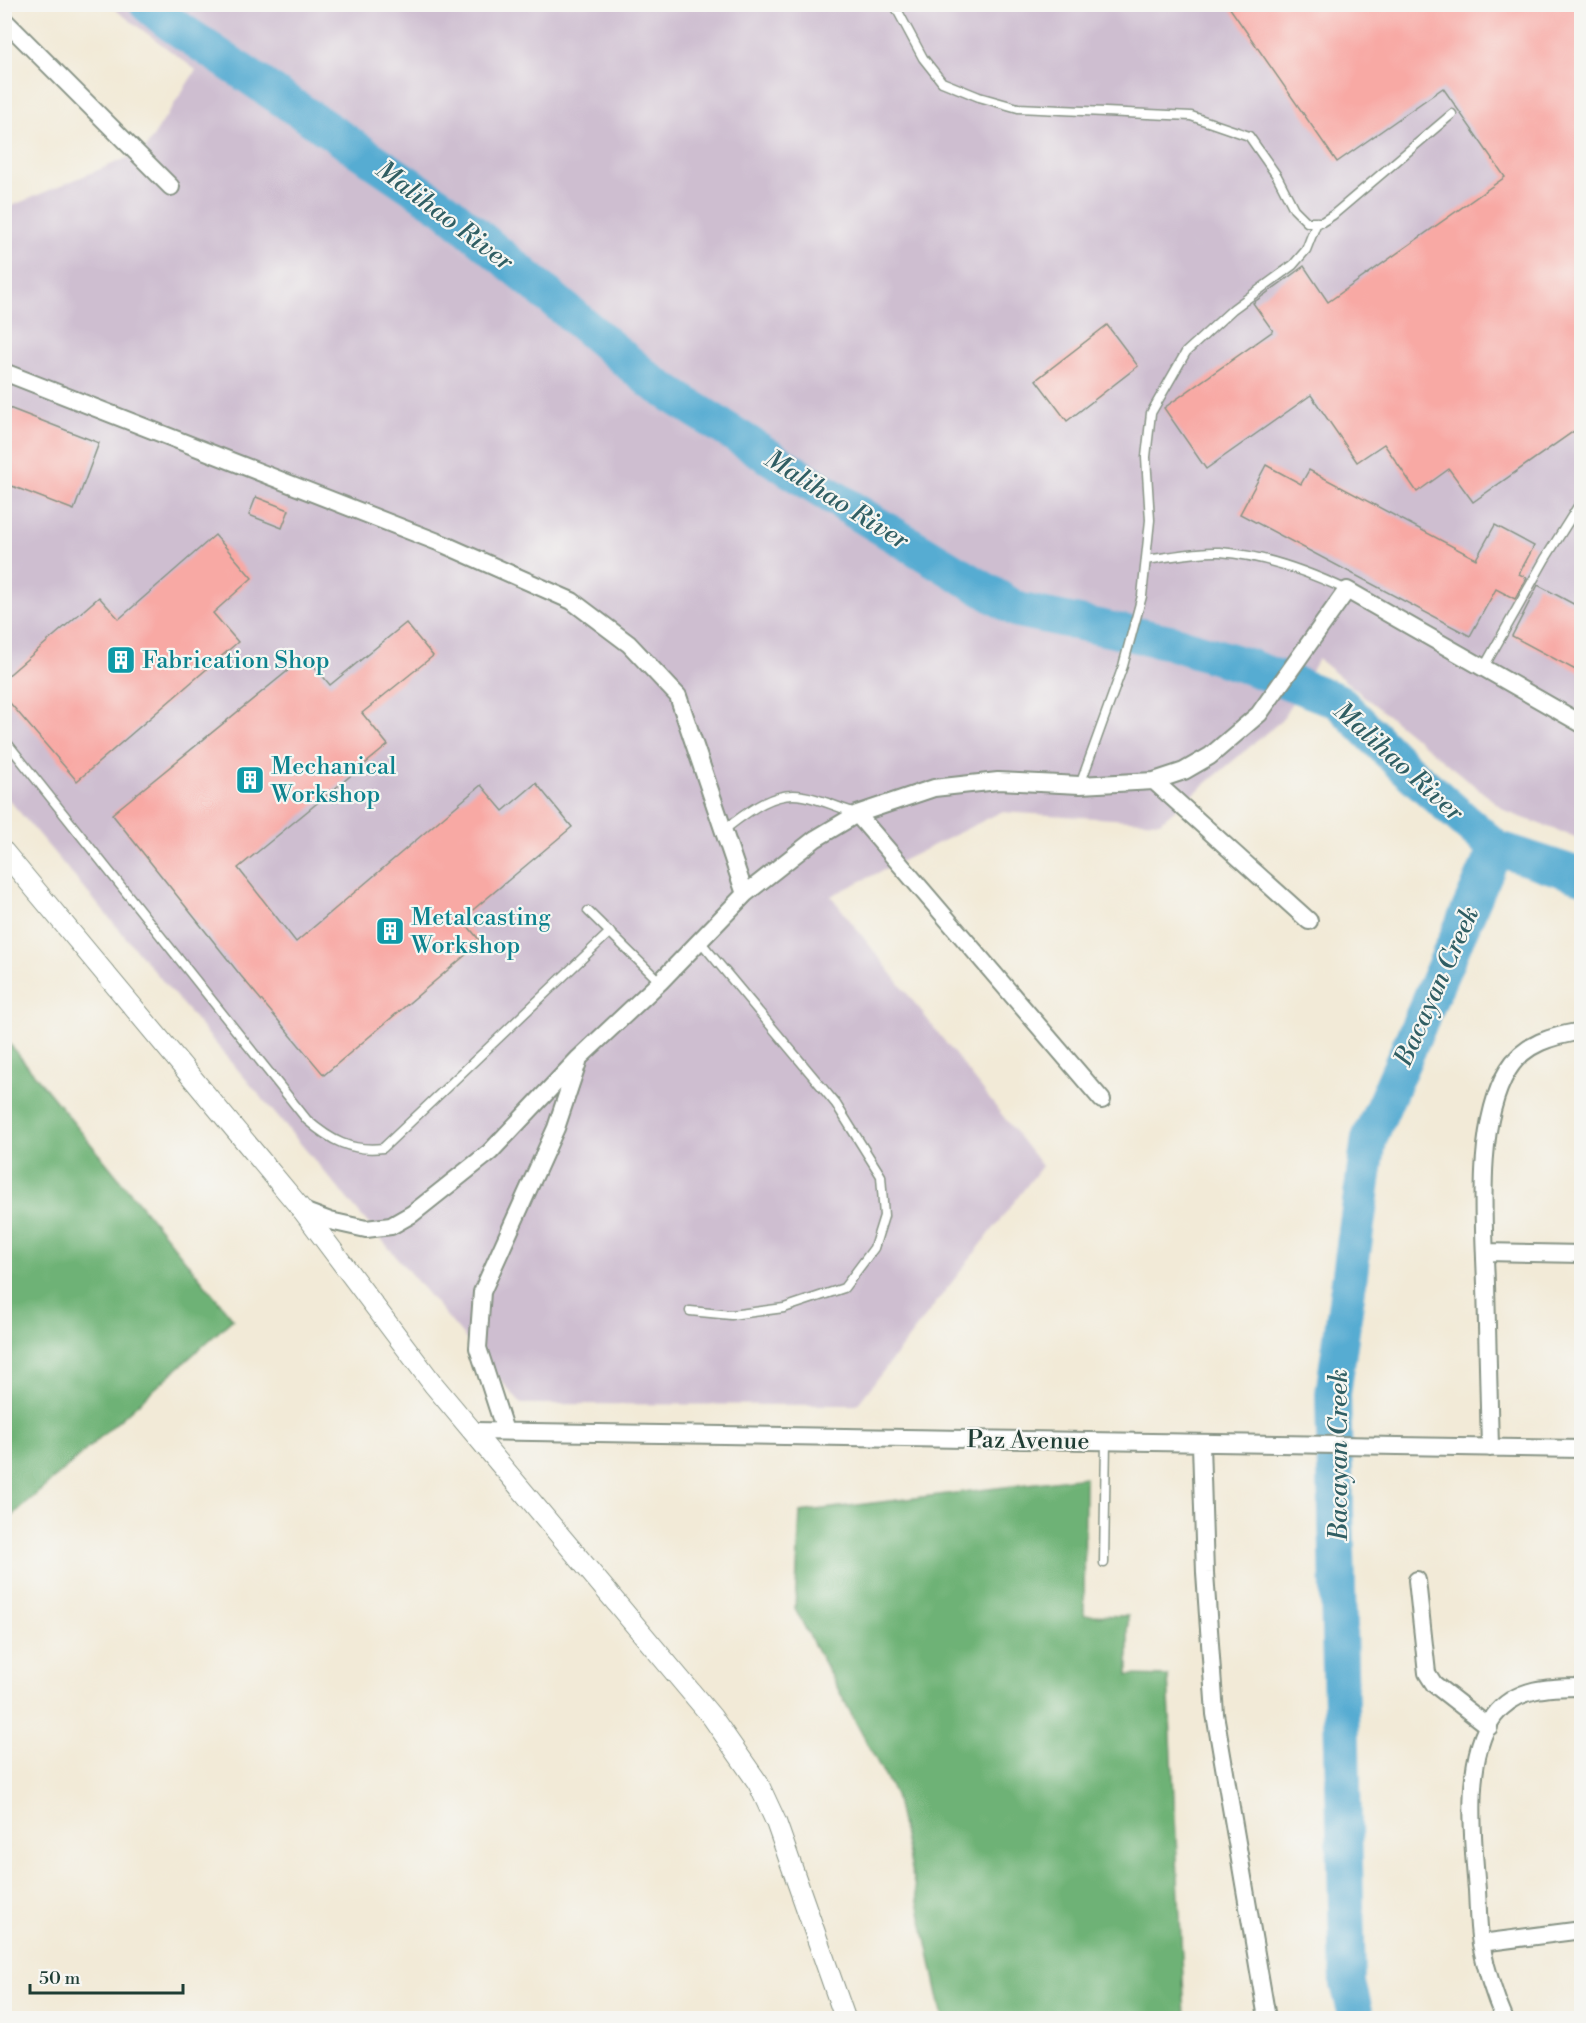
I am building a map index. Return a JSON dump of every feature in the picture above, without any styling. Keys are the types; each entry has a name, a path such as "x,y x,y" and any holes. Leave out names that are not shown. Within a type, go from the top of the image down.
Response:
{"street":[{"path":"4,20 111,123 171,187"},
{"path":"4,372 443,544 572,601 629,644 678,696 745,894"},
{"path":"303,1211 330,1221 366,1229 391,1226 412,1214 490,1152 579,1058 660,982 745,894 815,838 857,814 934,788 998,781 1080,785 1154,781 1184,771 1210,756 1258,714 1328,620 1347,590 1581,724"},
{"path":"1154,781 1309,921"},
{"path":"857,814 1102,1100"},
{"path":"4,852 303,1211 434,1384 705,1708 740,1755 776,1822 845,2019"},
{"path":"1490,1448 1485,1160 1494,1100 1508,1069 1521,1053 1538,1042 1581,1031"},
{"path":"505,1431 478,1348 482,1292 556,1128 579,1058"},
{"path":"1485,1252 1581,1254"},
{"name":"Paz Avenue","path":"475,1431 1581,1449"},
{"path":"1201,1444 1205,1572 1215,1714 1267,2019"},
{"path":"1417,1580 1427,1673 1434,1684 1489,1727"},
{"path":"1504,2019 1481,1943 1471,1814 1475,1774 1494,1716 1509,1702 1530,1690 1581,1687"},
{"path":"1481,1943 1581,1930"}],"lane":[{"path":"894,4 923,58 942,82 979,98 1018,108 1191,116 1249,136 1277,176 1294,209 1307,222 1317,222 1333,214 1452,114"},
{"path":"1080,785 1123,666 1142,596 1150,520 1146,457 1148,424 1161,393 1186,352 1233,309 1293,266 1306,250 1317,222"},
{"path":"1484,668 1581,500"},
{"path":"1146,560 1219,552 1262,560 1299,571 1347,590"},
{"path":"4,739 307,1120 322,1133 352,1148 363,1150 382,1148 610,932"},
{"path":"723,830 754,807 776,799 801,795 857,814"},
{"path":"588,911 660,982"},
{"path":"690,1311 730,1314 784,1308 844,1288 874,1248 884,1216 880,1176 837,1104 699,940"},
{"path":"1104,1563 1106,1441"}],"shaded area":[{"path":"109,5 1581,5 1581,839 1507,812 1318,659 1282,720 1160,822 1001,812 831,896 1042,1166 857,1405 521,1404 5,795 4,209 144,151 196,70"}],"green space":[{"path":"4,1037 233,1319 5,1522 4,1522"},
{"path":"1085,1477 1084,1615 1128,1616 1128,1675 1168,1676 1185,2018 943,2018 895,1795 795,1609 800,1512"}],"building":[{"path":"1227,4 1581,4 1581,426 1473,502 1449,469 1417,492 1384,444 1357,462 1311,395 1206,469 1164,408 1273,331 1253,303 1304,266 1328,302 1505,177 1443,88 1337,162"},
{"path":"1107,325 1138,366 1067,421 1036,380"},
{"path":"4,406 99,443 74,510 4,483"},
{"path":"1266,465 1301,484 1309,470 1476,559 1495,525 1534,546 1519,574 1527,578 1515,599 1496,589 1470,636 1240,514"},
{"path":"256,497 289,510 282,528 249,515"},
{"name":"Fabrication Shop","path":"215,535 252,578 213,613 238,642 77,781 4,696 4,679 99,597 119,619"},
{"path":"1538,585 1581,608 1581,673 1512,636"},
{"path":"406,623 433,656 362,713 388,745 238,868 296,942 481,785 503,811 536,783 572,827 462,919 481,942 324,1075 241,976 112,814 306,656 330,685"}],"waterway":[{"name":"Malihao River","path":"147,4 170,23 444,208 653,383 863,516 1018,610 1170,642 1250,667 1338,701 1405,768 1496,848 1582,876"},
{"name":"Bacayan Creek","path":"1357,2018 1348,1984 1333,1394 1369,1139 1496,848"}],"place":[{"name":"Fabrication Shop","path":"121,660"},
{"name":"Mechanical Workshop","path":"250,780"},
{"name":"Metalcasting Workshop","path":"390,931"}]}
